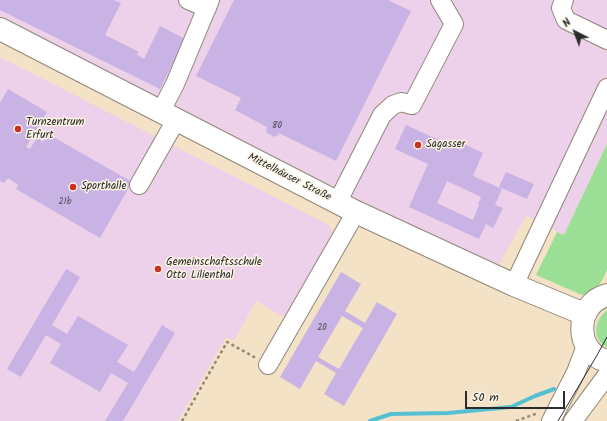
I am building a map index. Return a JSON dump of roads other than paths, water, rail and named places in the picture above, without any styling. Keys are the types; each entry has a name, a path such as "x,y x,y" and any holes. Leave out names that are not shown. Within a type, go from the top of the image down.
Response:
{"main road":[{"name":"Mittelhäuser Straße","path":"0,29 346,207 514,285 584,314"},
{"path":"607,295 596,300 589,306 584,314 582,325 582,336 586,346 596,357 607,362"}],"street":[{"path":"139,185 168,116 175,84 209,4 188,0"},
{"path":"268,365 346,207 382,115 393,105 401,102 412,105 454,24 440,0"},
{"path":"564,0 561,8 566,20 607,40"},
{"path":"514,285 607,88"},
{"path":"548,416 560,402 576,372 586,346"},
{"path":"573,421 607,375"}],"waterway":[{"path":"370,421 391,414 448,413 511,407 554,389"}],"tram line":[{"path":"558,421 607,337"}],"place":[{"name":"Turnzentrum Erfurt","path":"18,129"},
{"name":"Sagasser","path":"418,145"},
{"name":"Sporthalle","path":"73,187"},
{"name":"Gemeinschaftsschule Otto Lilienthal","path":"158,269"}]}
